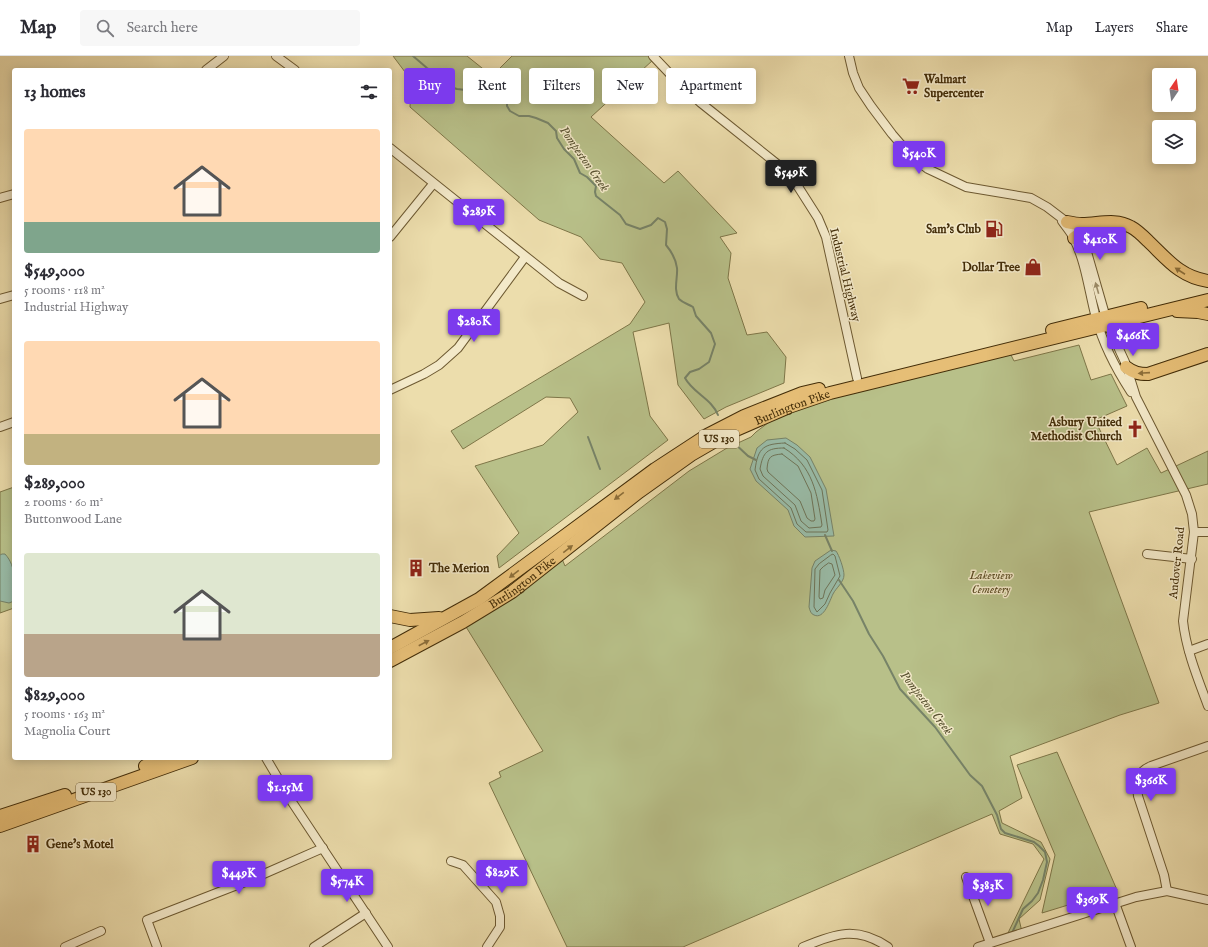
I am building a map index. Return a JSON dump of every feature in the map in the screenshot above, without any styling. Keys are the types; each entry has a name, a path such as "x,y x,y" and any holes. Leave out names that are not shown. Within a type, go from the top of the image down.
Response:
{"highway":[{"path":"1063,220 1083,224 1100,222 1122,223 1132,227 1176,268 1193,278 1208,281"},
{"path":"1076,236 1100,222"},
{"name":"Burlington Pike","path":"392,660 463,622 512,592 639,492 691,455 729,433 788,407 830,393 1000,351 1208,292"},
{"name":"Burlington Pike","path":"392,647 479,599 655,469 707,435 744,416 802,393 857,378 1102,322 1163,311 1208,300"},
{"path":"1163,311 1198,312 1208,314"},
{"path":"1126,367 1132,372 1138,374 1148,374 1208,354"},
{"path":"392,616 410,620 446,617"},
{"name":"US 130","path":"0,816 161,760"},
{"name":"US 130","path":"0,826 186,760"}],"street":[{"path":"209,68 224,56"},
{"path":"276,56 292,68"},
{"name":"Industrial Highway","path":"653,56 701,103 781,167 797,185 818,218 826,237 857,378"},
{"name":"Andover Road","path":"849,56 855,78 871,106 892,134 912,156 928,169 966,187 1031,198 1047,207 1063,220 1087,252 1112,361 1140,407 1186,495 1192,514 1194,532 1192,559 1185,598 1183,621 1189,651 1208,706"},
{"path":"392,150 525,257 559,283 583,296"},
{"path":"392,235 434,184"},
{"path":"0,198 12,195"},
{"path":"392,389 439,365 458,348 503,290 525,257"},
{"path":"0,299 12,295"},
{"name":"Andover Road","path":"1102,322 1126,367 1140,407"},
{"path":"0,427 12,423"},
{"path":"1194,532 1208,532"},
{"path":"1147,554 1192,559"},
{"path":"1189,651 1208,644"},
{"path":"1167,891 1164,875 1136,786 1139,776 1146,768 1208,746"},
{"path":"267,760 292,802 388,947"},
{"path":"157,947 147,920 250,880 323,848"},
{"path":"451,861 463,865 496,902 500,916 500,926 487,947"},
{"path":"966,877 990,943"},
{"path":"978,947 1136,897 1167,891 1208,900"},
{"path":"1115,903 1131,947"},
{"path":"314,947 366,913"},
{"path":"65,947 101,931"},
{"path":"803,947 832,936 851,933 876,939 888,947"}],"green space":[{"path":"393,56 467,56 482,68 463,68 463,104 521,104 521,68 500,68 512,56 650,56 653,60 644,68 602,68 602,104 605,104 591,117 664,183 678,171 737,233 720,237 731,253 728,278 747,335 767,332 786,357 784,383 726,407 704,419 678,385 669,323 633,332 650,416 668,440 499,568 497,556 519,533 475,466 543,445 578,412 570,398 546,397 463,449 451,431 630,324 645,302 622,263 600,259 581,237 539,220 410,107 410,104 455,104 455,68 404,68 404,71"},
{"name":"Lakeview Cemetery","path":"1079,345 1091,380 1111,374 1127,406 1095,420 1117,465 1147,448 1161,473 1208,451 1208,484 1089,512 1159,703 1120,715 1010,756 1022,798 999,811 1002,823 1041,842 1050,859 1040,900 1019,919 1022,932 1007,935 1044,859 1033,844 1000,834 992,814 683,947 567,947 489,783 501,777 499,772 543,751 463,622 560,554 565,566 689,471 727,448 751,437 789,407 1008,349 1014,361"},
{"path":"12,488 12,609 0,613 0,492"},
{"path":"1057,752 1117,890 1042,913 1055,855 1017,765"}],"water":[{"path":"786,438 797,445 810,457 826,489 834,536 805,537 794,526 788,510 756,481 750,469 757,448 767,440"},
{"path":"831,550 836,551 839,556 844,578 833,594 824,612 818,616 812,614 809,607 812,568 815,561"},
{"path":"5,554 12,567 12,602 9,603 0,601 0,555"}],"waterway":[{"name":"Pompeston Creek","path":"413,56 436,74 441,83 444,85 457,89 474,91 483,88 492,88 507,93 507,106 510,111 519,116 529,116 548,123 556,131 557,138 564,149 574,159 580,173 587,177 596,186 596,196 620,215 626,224 640,229 651,225 658,218 665,222 667,229 666,245 676,262 677,268 677,295 679,299 693,307 696,316 711,333 715,344 709,362 699,369 690,372 685,378 688,383 707,400 718,415"},
{"path":"588,437 600,469"},
{"name":"Pompeston Creek","path":"732,441 748,456 756,460"},
{"name":"Pompeston Creek","path":"825,535 832,551"},
{"name":"Pompeston Creek","path":"839,580 853,601 869,634 883,656 900,689 935,727 970,775 982,786 997,815 1001,829 1005,833 1034,842 1045,852 1047,862 1038,893 1023,909 1012,933"}],"place":[{"name":"Walmart Supercenter","path":"911,86"},
{"name":"Sam's Club","path":"994,229"},
{"name":"Dollar Tree","path":"1033,267"},
{"name":"Asbury United Methodist Church","path":"1135,429"},
{"name":"The Merion","path":"416,568"},
{"name":"Gene's Motel","path":"33,844"}]}
